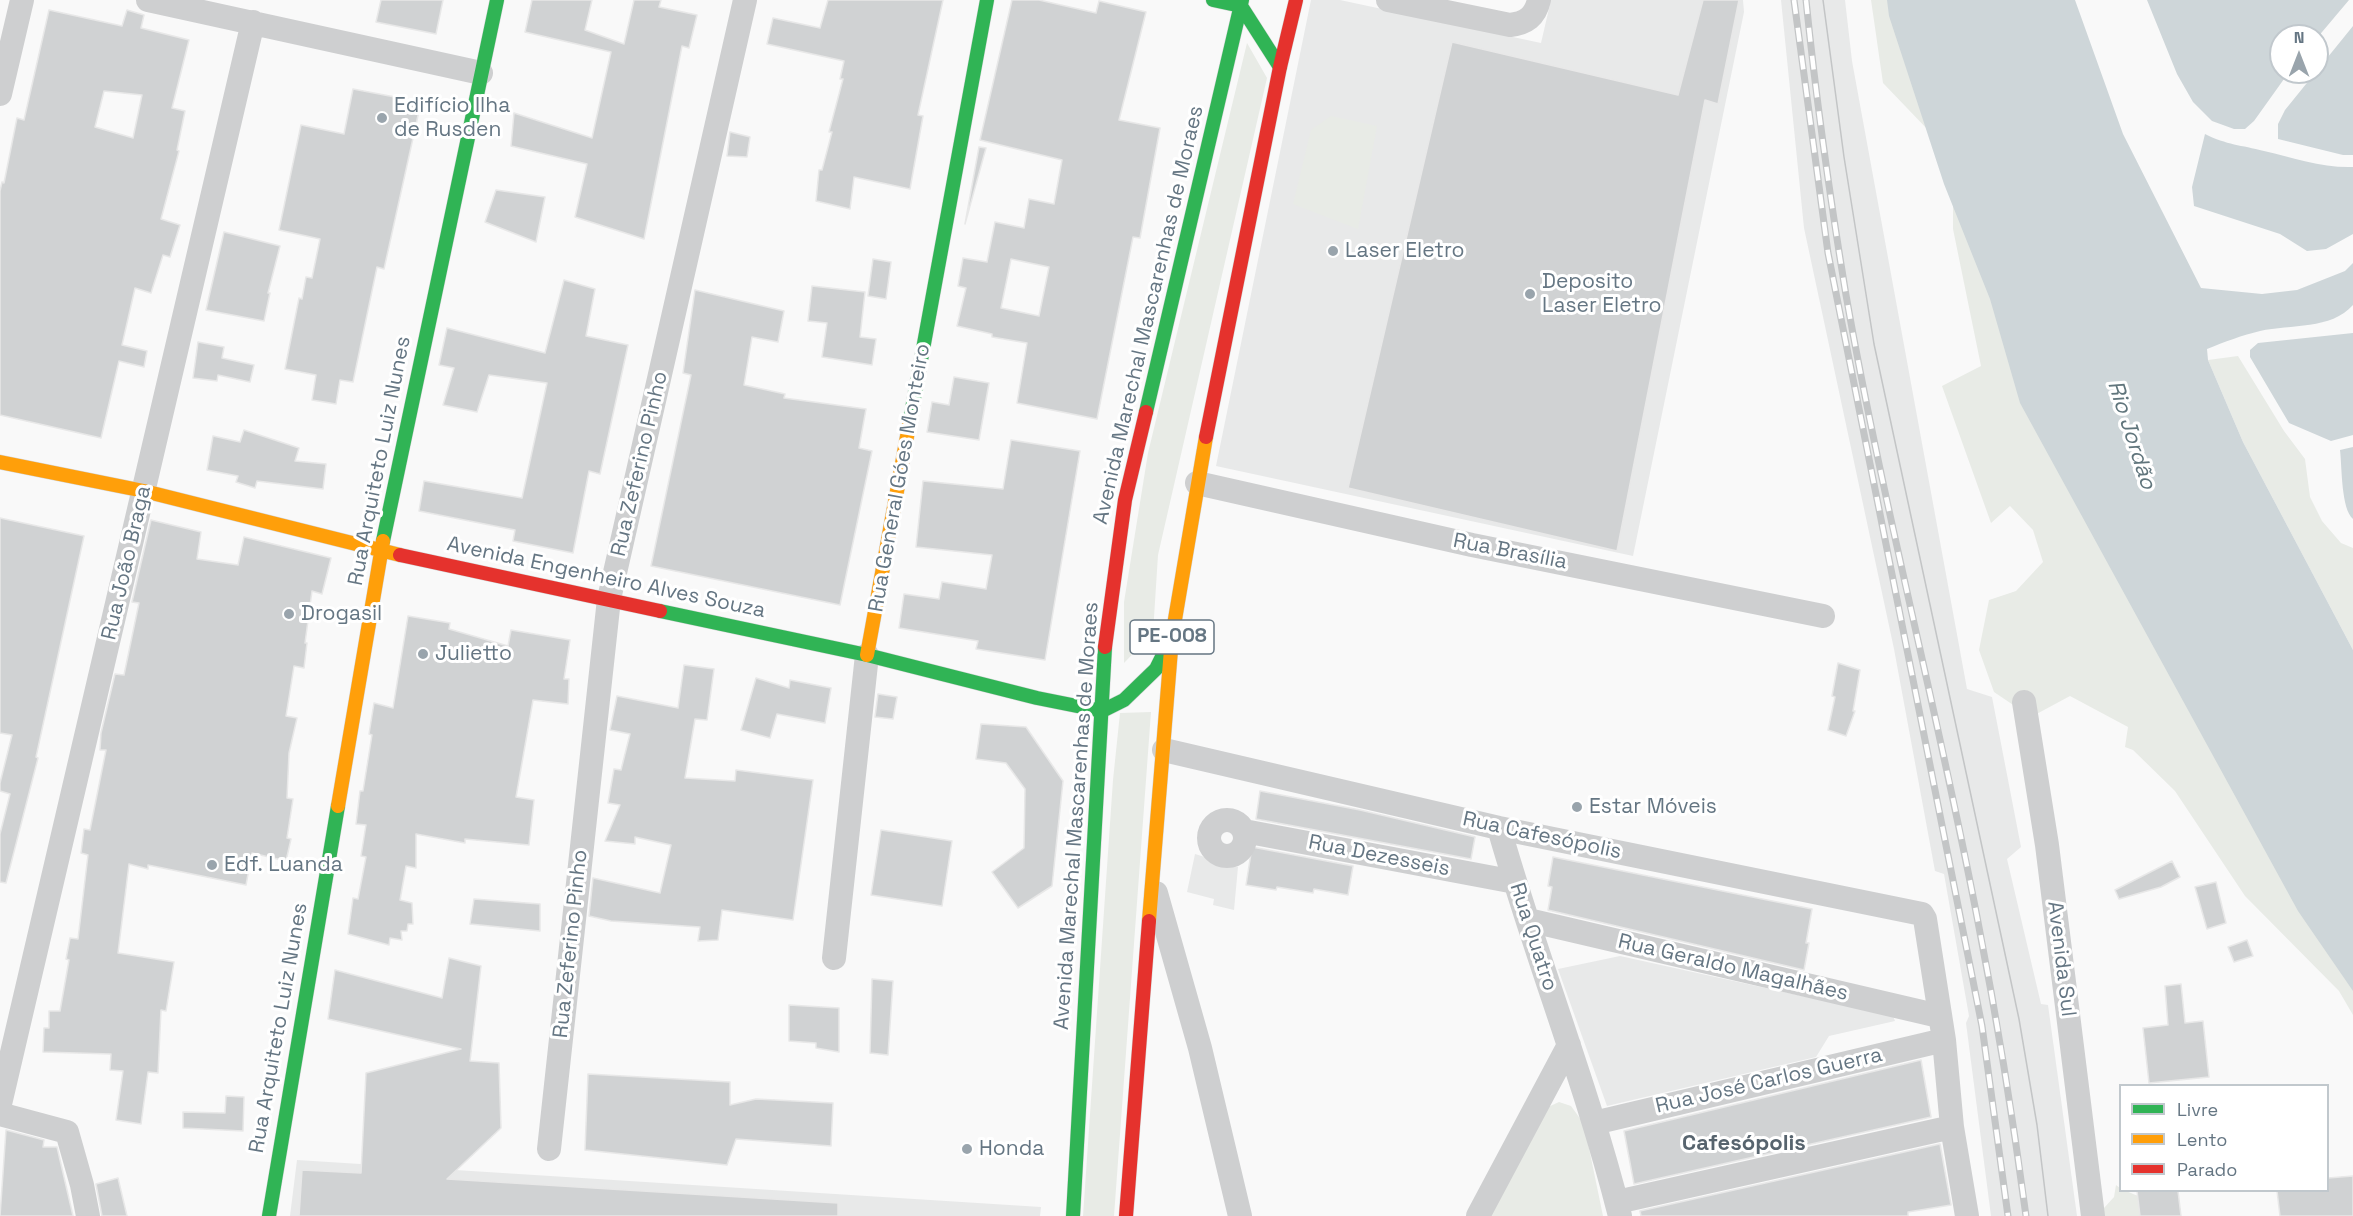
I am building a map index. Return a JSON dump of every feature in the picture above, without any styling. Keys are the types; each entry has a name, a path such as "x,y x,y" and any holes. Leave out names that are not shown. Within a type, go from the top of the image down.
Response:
{"main road":[{"name":"Rua Arquiteto Luiz Nunes","path":"269,1216 381,551 498,0"},
{"name":"Rua General Góes Monteiro","path":"867,656 987,0"},
{"path":"1213,0 1242,3 1280,67"},
{"name":"PE-008","path":"1126,1216 1172,638 1197,483 1280,67 1296,0"},
{"name":"Avenida Marechal Mascarenhas de Moraes","path":"1073,1216 1105,648 1125,500 1242,3"},
{"name":"Avenida Engenheiro Alves Souza","path":"0,462 144,491 381,551 867,656 1037,698 1102,711"},
{"path":"1102,711 1135,692 1156,669 1172,638"}],"street":[{"path":"0,94 22,0"},
{"path":"148,0 481,73"},
{"name":"Rua Zeferino Pinho","path":"549,1149 609,599 745,0"},
{"path":"1388,0 1510,25 1524,23 1537,9 1539,0"},
{"name":"Rua João Braga","path":"0,1104 253,22"},
{"name":"Rua Brasília","path":"1197,483 1344,522 1472,545 1823,616"},
{"name":"Rua General Góes Monteiro","path":"834,958 867,656"},
{"name":"Avenida Sul","path":"2024,702 2047,845 2093,1216"},
{"name":"Rua Cafesópolis","path":"1164,750 1499,828 1922,914 1925,919 1939,1016"},
{"name":"Rua Quatro","path":"1499,828 1569,1045 1618,1209"},
{"name":"Rua Dezesseis","path":"1244,831 1515,882"},
{"path":"1152,878 1200,1048 1240,1216"},
{"name":"Rua Geraldo Magalhães","path":"1528,920 1939,1016"},
{"path":"1939,1016 1944,1040 1962,1215"},
{"name":"Rua José Carlos Guerra","path":"1593,1123 1944,1040"},
{"path":"1478,1216 1569,1045"},
{"path":"0,1114 67,1132 88,1216"},
{"path":"1618,1209 1952,1127"}],"shaded area":[{"path":"1311,0 1340,0 1541,43 1551,0 1743,0 1744,12 1633,556 1216,466"},
{"path":"1781,0 1845,0 1852,61 1967,689 1992,697 2021,847 2007,859 2041,1004 2048,1005 2077,1216 1991,1216 1966,1023 1969,1016 1944,874 1935,871 1894,649 1804,228"},
{"path":"1871,0 1929,0 2353,936 2353,1015 2339,991 2245,896 2175,791 2133,750 2125,747 2128,727 2070,696 2031,717 1994,692 1979,650 1989,600 2016,591 2043,562 2033,530 2010,506 1991,523 1942,386 1981,366 1953,229 1953,156 1883,83"},
{"path":"1247,43 1267,78 1158,555 1153,633 1124,663 1124,602 1148,453"},
{"path":"1331,116 1377,126 1358,229 1293,204 1311,130"},
{"path":"2238,356 2284,431 2305,459 2310,497 2322,521 2341,543 2353,548 2353,650 2243,442 2208,360"},
{"path":"1151,712 1114,1216 1083,1216 1113,780 1120,713"},
{"path":"1195,854 1238,867 1234,910 1213,905 1214,899 1187,892"},
{"path":"1620,956 1893,1016 1895,1021 1829,1036 1816,1057 1607,1106 1558,969"},
{"path":"1559,1102 1571,1106 1584,1124 1603,1216 1484,1216 1546,1108"},
{"path":"297,1160 1041,1207 1040,1216 290,1216"},
{"path":"2116,1185 2119,1187 2119,1192 2128,1192 2138,1196 2140,1216 2104,1216 2104,1208 2114,1197"}],"water":[{"name":"Rio Jordão","path":"1887,0 2075,0 2123,134 2201,288 2262,294 2297,290 2345,271 2353,263 2353,305 2334,319 2254,333 2207,349 2208,360 2243,442 2353,650 2353,991 2298,911 2020,403 1990,299 1944,184 1889,16"},
{"path":"2147,0 2349,0 2329,24 2269,24 2269,84 2280,84 2254,121 2245,129 2234,129 2212,121 2193,102 2177,74"},
{"path":"2353,26 2353,155 2343,155 2278,139 2278,124 2285,110 2306,84 2329,84 2329,56"},
{"path":"2205,134 2227,143 2308,162 2353,167 2353,234 2326,249 2307,251 2280,234 2194,206 2192,187"},
{"path":"2353,333 2353,435 2331,441 2289,423 2250,357 2250,350 2258,343"},
{"path":"2353,447 2353,519 2349,514 2344,497 2340,450"}],"building":[{"path":"381,0 443,0 436,34 376,22"},
{"path":"532,0 592,0 585,30 624,44 634,0 661,0 659,7 697,15 689,48 682,46 644,239 575,217 587,164 511,146 514,113 592,138 611,52 525,32"},
{"path":"828,0 943,0 918,115 923,116 910,189 854,177 850,209 816,201 819,170 822,170 832,132 829,132 843,79 840,79 844,61 767,44 773,18 820,28"},
{"path":"1012,0 1039,0 1096,13 1099,1 1146,12 1119,120 1160,128 1140,238 1133,237 1097,419 1017,403 1027,343 992,337 992,334 957,326 966,288 958,286 963,258 987,262 995,222 1024,228 1029,199 1054,204 1062,160 980,140","holes":["1011,259 1049,267 1039,316 1001,308"]},
{"name":"Deposito Laser Eletro","path":"1703,0 1739,0 1718,104 1705,100 1617,551 1348,488 1452,42 1678,95"},
{"path":"49,10 122,26 127,10 144,15 141,28 189,40 172,108 185,111 177,150 179,151 161,219 180,225 170,257 163,255 151,293 135,288 122,345 147,351 144,367 119,361 101,438 0,415 0,191 2,182 4,183 17,118 24,120","holes":["104,91 142,95 133,138 95,127"]},
{"path":"353,89 421,102 384,269 377,267 353,382 340,380 336,404 312,400 316,375 285,369 299,298 302,299 306,277 312,278 320,239 279,230 301,125 344,134"},
{"path":"730,132 750,137 747,157 727,156"},
{"path":"979,147 986,148 965,224"},
{"path":"496,190 545,197 536,242 485,222"},
{"path":"224,232 280,246 268,293 270,293 264,321 206,310"},
{"path":"873,259 891,262 886,299 868,296"},
{"path":"564,280 595,289 586,336 628,345 600,474 589,471 573,553 513,541 515,530 419,511 424,481 522,498 547,383 489,375 477,412 443,405 454,368 439,365 447,328 545,353"},
{"path":"812,286 865,292 860,337 876,339 872,365 822,357 827,323 808,321"},
{"path":"695,290 784,311 778,342 752,337 744,385 785,394 784,398 866,409 859,448 872,451 840,605 651,566 691,375 683,373"},
{"path":"198,342 224,347 222,358 254,365 250,382 218,375 217,381 193,378"},
{"path":"954,377 989,383 979,440 927,432 932,402 949,405"},
{"path":"244,430 299,448 295,461 326,464 323,489 257,481 255,488 236,482 238,476 207,470 213,436 240,442"},
{"path":"1011,440 1080,451 1045,660 976,649 978,641 899,628 904,594 939,599 942,582 986,589 992,555 916,547 923,481 1003,489"},
{"path":"0,518 84,536 36,757 38,758 6,883 0,882 0,834 10,794 0,791 0,783 12,735 0,733"},
{"path":"151,520 201,532 197,559 238,565 244,537 331,558 322,594 312,591 304,668 294,666 286,716 297,718 289,753 287,798 293,799 287,838 291,839 286,861 252,853 246,885 148,865 148,869 129,864 118,953 174,962 166,1011 161,1010 158,1073 148,1072 141,1124 116,1120 123,1071 110,1070 111,1054 43,1052 44,1028 49,1028 49,1011 60,1011 69,960 66,959 70,938 78,939 88,855 81,853 84,829 90,830 106,750 100,750 101,733 115,674 124,675 139,603 132,602"},
{"path":"408,616 450,623 449,629 508,646 511,630 570,640 564,679 569,679 568,704 533,700 516,797 534,800 529,845 465,839 465,843 416,834 416,868 406,866 400,900 412,903 413,924 408,924 407,931 401,931 402,940 390,938 389,945 348,934 353,898 358,899 366,857 361,856 366,825 356,824 360,791 363,791 372,735 369,734 374,703 393,708"},
{"path":"1838,663 1860,670 1853,711 1855,711 1846,736 1828,730 1835,697 1832,696"},
{"path":"684,665 714,669 707,720 695,719 685,778 735,781 736,770 813,780 793,920 722,910 718,940 698,941 700,927 611,921 589,916 593,878 660,893 671,845 635,837 635,844 605,841 620,805 608,803 614,769 621,770 630,734 610,730 617,696 678,708"},
{"path":"756,678 789,688 790,680 831,688 825,723 777,714 770,738 741,730"},
{"path":"878,694 897,697 893,719 875,717"},
{"path":"981,724 1026,727 1063,781 1052,886 1018,908 992,872 1024,848 1025,789 1006,763 976,759"},
{"path":"1260,791 1360,810 1475,837 1471,859 1256,819"},
{"path":"881,830 952,841 942,906 871,895"},
{"path":"1252,847 1353,866 1348,895 1314,889 1313,893 1246,885"},
{"path":"1553,857 1812,909 1804,970 1548,910 1552,887 1548,886"},
{"path":"2172,861 2180,877 2161,887 2119,899 2115,890"},
{"path":"2216,882 2226,923 2207,929 2195,887"},
{"path":"474,899 540,904 540,931 470,924"},
{"path":"2247,940 2253,956 2234,962 2228,947"},
{"path":"449,958 481,966 470,1061 499,1063 501,1128 447,1179 838,1203 838,1216 299,1216 302,1170 361,1173 366,1073 461,1049 328,1019 335,970 442,998"},
{"path":"872,979 893,981 888,1055 870,1053"},
{"path":"2181,984 2185,1023 2203,1021 2209,1077 2149,1083 2143,1028 2168,1025 2165,986"},
{"path":"789,1005 839,1008 839,1052 816,1048 816,1043 789,1041"},
{"path":"1921,1060 1931,1117 1634,1184 1624,1131"},
{"path":"588,1074 730,1082 730,1105 756,1099 833,1103 831,1146 736,1139 727,1165 585,1150"},
{"path":"226,1096 244,1097 243,1131 183,1128 183,1112 225,1113"},
{"path":"6,1130 44,1140 43,1147 57,1147 73,1216 0,1216"},
{"path":"1940,1144 1951,1205 1908,1212 1908,1216 1641,1216 1640,1211"},
{"path":"2353,1176 2353,1216 2280,1216 2277,1192 2329,1192 2329,1178"},
{"path":"118,1178 127,1216 102,1216 96,1184"},
{"path":"2137,1192 2178,1192 2181,1216 2140,1216"}],"tram line":[{"path":"1823,0 1844,157 1874,344 2019,1019 2037,1125 2048,1216"}],"railway":[{"path":"1794,0 1828,253 1982,1026 2008,1216"},
{"path":"1806,0 1834,222 1846,295 1877,452 1978,922 1992,995 2026,1216"}],"traffic: fast":[{"path":"383,541 497,0"},
{"path":"910,420 987,0"},
{"path":"1213,0 1241,6 1280,67"},
{"path":"1146,412 1242,0"},
{"path":"660,611 867,655 1037,698 1102,711 1124,700 1156,669 1172,637"},
{"path":"1073,1216 1105,647"},
{"path":"269,1216 338,806"}],"traffic: slow":[{"path":"867,655 910,420"},
{"path":"1149,921 1172,637 1206,437"},
{"path":"0,462 144,491 400,555"},
{"path":"338,806 383,541"}],"traffic: jam":[{"path":"1206,437 1280,67 1296,0"},
{"path":"1105,647 1125,500 1146,412"},
{"path":"400,555 660,611"},
{"path":"1126,1216 1149,921"}],"place":[{"name":"Edifício Ilha de Rusden","path":"382,118"},
{"name":"Laser Eletro","path":"1333,251"},
{"name":"Deposito Laser Eletro","path":"1530,294"},
{"name":"Drogasil","path":"289,614"},
{"name":"Julietto","path":"423,654"},
{"name":"Estar Móveis","path":"1577,807"},
{"name":"Edf. Luanda","path":"212,865"},
{"name":"Honda","path":"967,1149"}],"district":[{"name":"Cafesópolis","path":"1744,1144"}]}
